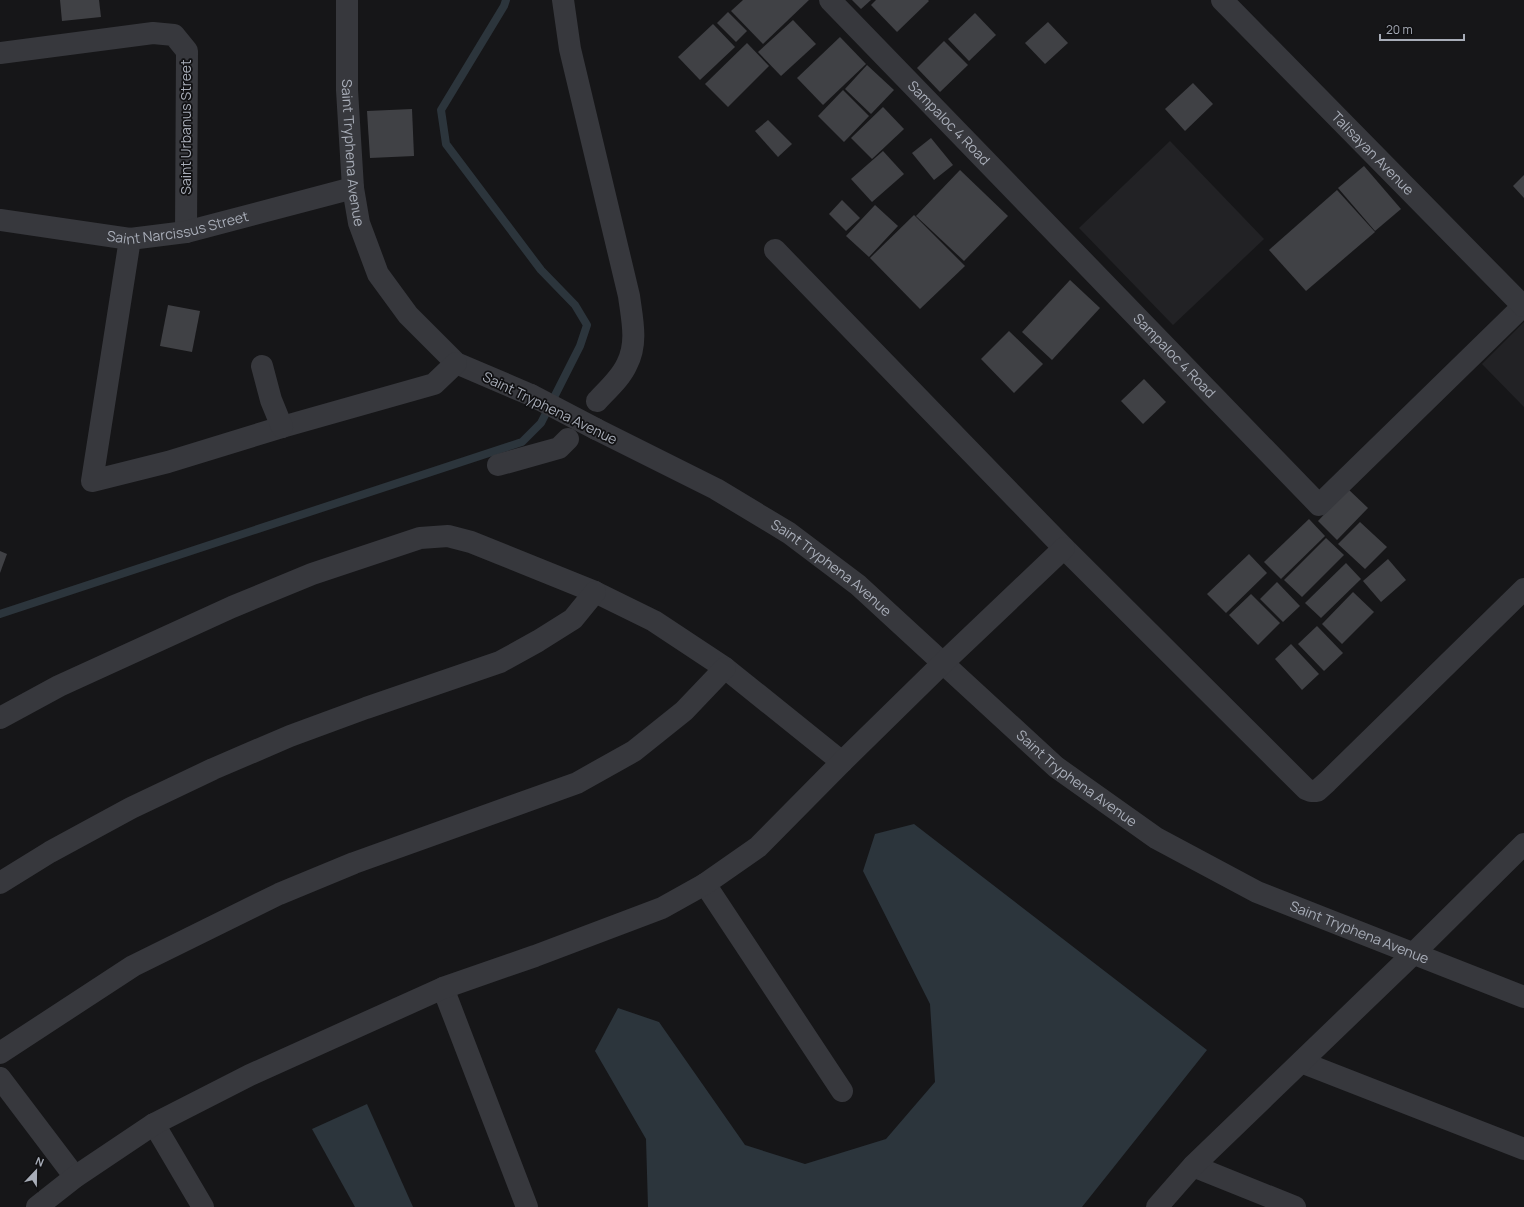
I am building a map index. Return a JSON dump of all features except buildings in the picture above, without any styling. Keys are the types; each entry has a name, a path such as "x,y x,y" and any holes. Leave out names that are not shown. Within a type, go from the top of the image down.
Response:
{"street":[{"name":"Saint Tryphena Avenue","path":"347,0 347,90 353,188 359,223 378,274 408,315 456,363 531,395 716,489 789,533 858,585 1056,767 1156,838 1257,892 1524,997"},
{"path":"563,0 570,49 629,296 634,332 632,350 627,365 597,401"},
{"name":"Sampaloc 4 Road","path":"830,0 1319,505 1524,306"},
{"name":"Talisayan Avenue","path":"1222,0 1524,306"},
{"name":"Saint Urbanus Street","path":"0,53 154,33 174,35 186,51 186,232"},
{"name":"Saint Narcissus Street","path":"0,220 130,239 186,232 353,188"},
{"path":"130,239 92,481 168,462 282,427 434,384 456,363"},
{"path":"775,250 1064,548 1306,789 1310,791 1318,791 1524,589"},
{"path":"262,366 271,400 282,427"},
{"path":"498,465 559,448 568,439"},
{"path":"0,718 59,686 232,607 312,574 420,538 448,536 471,542 595,592 654,621 725,668 842,762"},
{"path":"37,1207 75,1177 154,1124 250,1075 443,988 536,956 662,908 705,884 758,847 943,663 1064,548"},
{"path":"0,883 50,852 131,808 290,736 500,662 574,619 595,592"},
{"path":"0,1052 133,966 279,894 354,863 577,783 634,751 684,711 725,668"},
{"path":"1157,1207 1193,1166 1413,954 1524,844"},
{"path":"705,884 842,1091"},
{"path":"443,988 527,1207"},
{"path":"1300,1062 1524,1150"},
{"path":"0,1078 75,1177"},
{"path":"154,1124 203,1207"},
{"path":"1193,1166 1295,1207"}],"shaded area":[{"path":"1170,141 1264,239 1173,325 1079,228"},
{"path":"1524,322 1524,407 1482,364"},
{"path":"914,824 1207,1050 1082,1207 648,1207 646,1139 595,1051 618,1008 659,1022 745,1145 805,1164 886,1139 935,1082 930,1004 863,871 875,834"},
{"path":"367,1104 413,1207 355,1207 312,1129"}],"waterway":[{"path":"0,614 522,442 541,423 580,346 587,325 575,305 541,270 446,144 441,110 504,6 506,0"}]}
